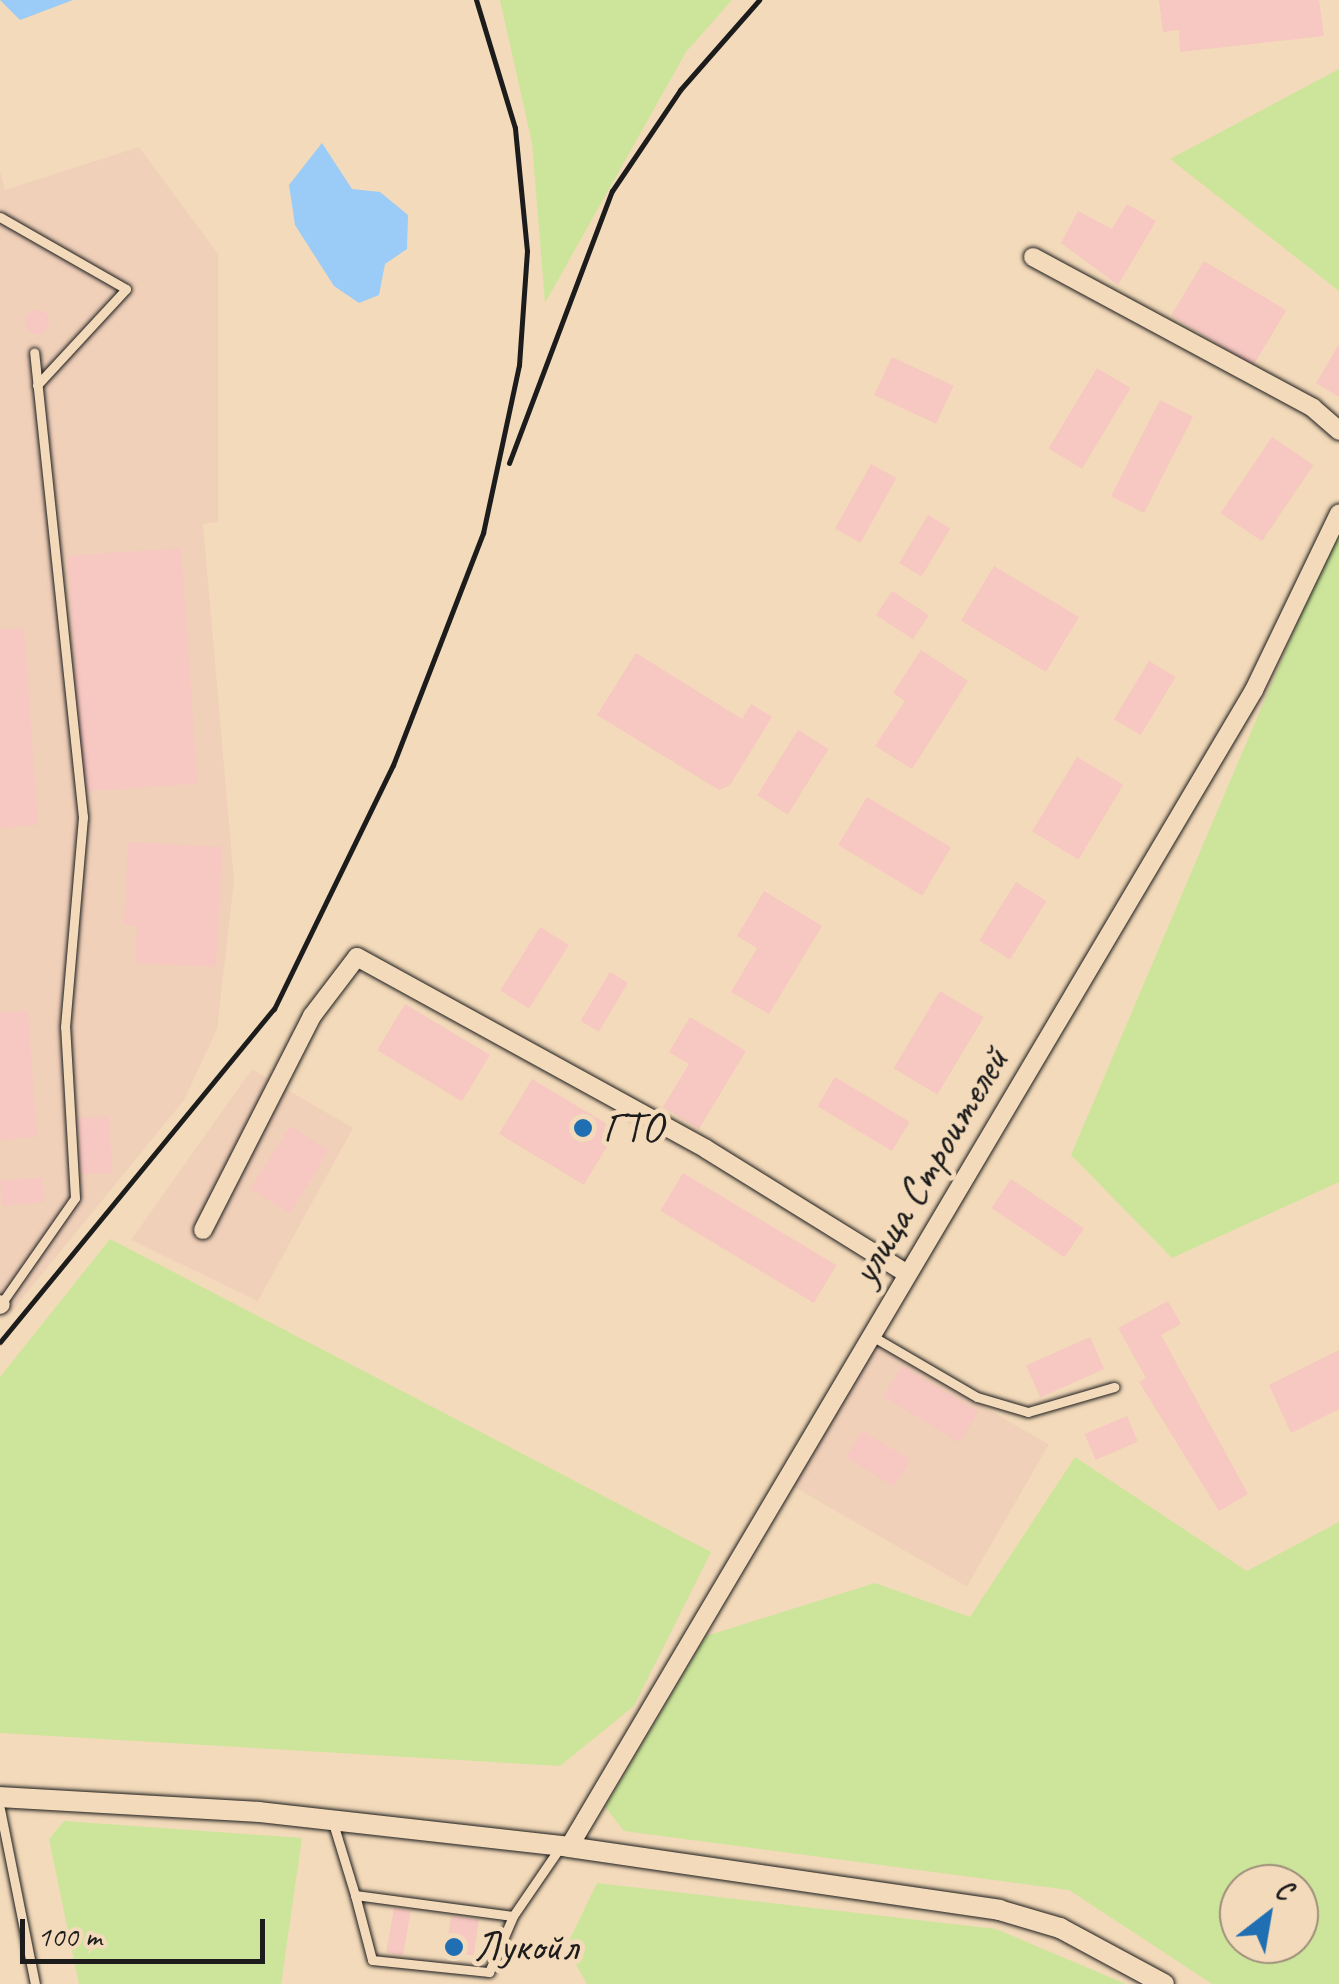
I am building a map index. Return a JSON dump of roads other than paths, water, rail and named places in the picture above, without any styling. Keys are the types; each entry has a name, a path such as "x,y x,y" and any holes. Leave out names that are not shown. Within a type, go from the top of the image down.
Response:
{"street":[{"path":"1033,256 1313,408 1339,431"},
{"name":"улица Строителей","path":"565,1847 1254,690 1339,514"},
{"path":"204,1230 312,1016 357,956 706,1149 906,1273"},
{"path":"0,1797 332,1820 565,1847 998,1910 1060,1928 1164,1984"}],"lane":[{"path":"0,217 126,289 37,385"},
{"path":"0,1305 75,1198 66,1027 83,817 34,352"},
{"path":"872,1336 977,1397 1028,1412 1114,1387"},
{"path":"0,1809 34,1984"},
{"path":"332,1820 372,1960 490,1972 513,1916 565,1847"},
{"path":"355,1895 513,1916"}],"water":[{"path":"0,0 73,0 20,20"},
{"path":"322,143 352,189 380,192 408,215 407,249 385,264 379,295 359,303 334,286 295,225 289,185"}],"railway":[{"path":"0,1342 274,1009 393,765 483,533 519,365 527,251 515,128 476,0"},
{"path":"509,463 612,191 680,90 759,0"}],"place":[{"name":"ГТО","path":"583,1128"},
{"name":"Лукойл","path":"454,1947"}]}
